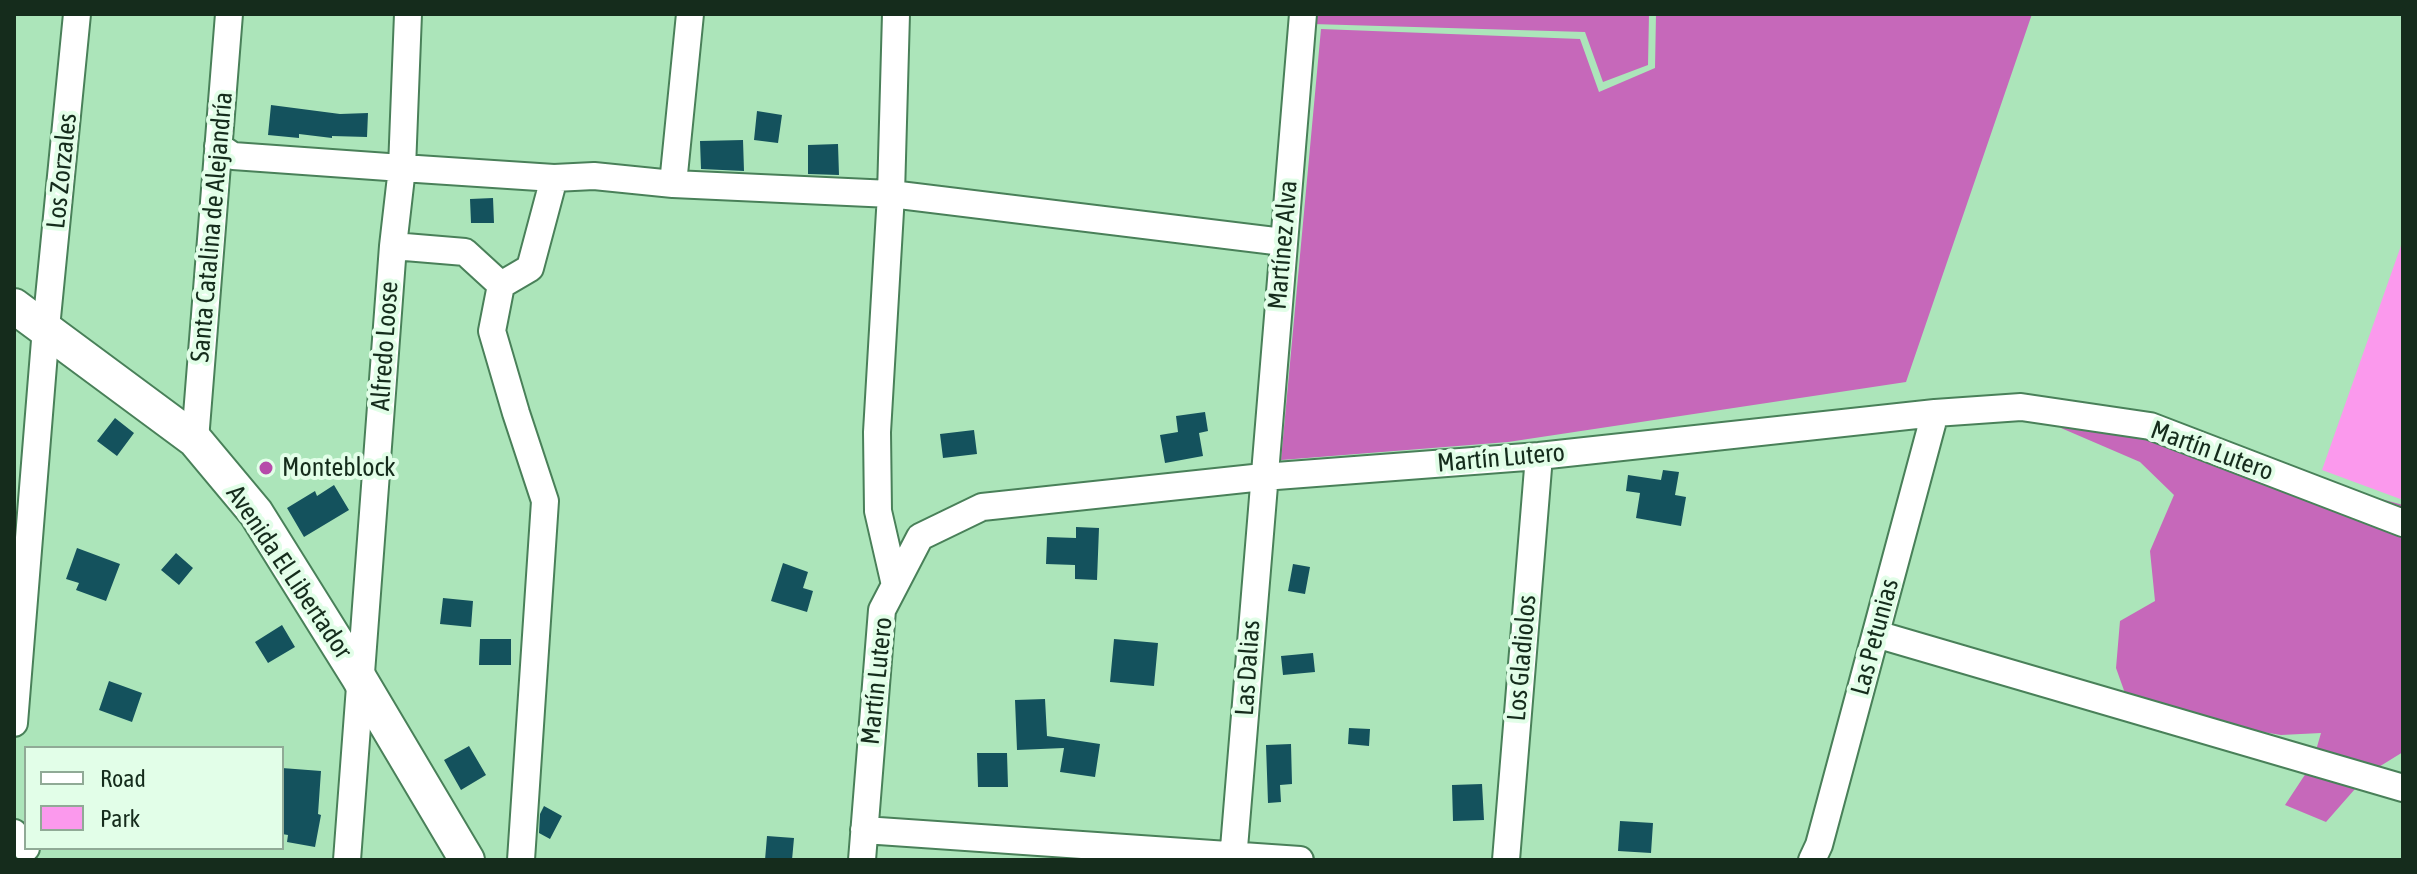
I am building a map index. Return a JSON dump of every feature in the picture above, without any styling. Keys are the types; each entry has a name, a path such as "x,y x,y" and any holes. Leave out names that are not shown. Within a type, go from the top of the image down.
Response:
{"main road":[{"name":"Avenida El Libertador","path":"14,306 195,440 256,513 467,860"}],"street":[{"name":"Los Zorzales","path":"14,723 46,328 77,14"},
{"name":"Santa Catalina de Alejandría","path":"195,440 229,14"},
{"name":"Alfredo Loose","path":"347,860 393,246 402,168 408,14"},
{"path":"673,184 690,14"},
{"path":"895,585 878,511 877,432 891,194 896,14"},
{"name":"Martínez Alva","path":"1263,477 1303,14"},
{"path":"218,146 233,156 554,178 594,176 673,184 891,194 1283,242"},
{"path":"521,860 545,501 492,331 501,285 530,268 554,178"},
{"path":"393,246 465,252 501,285"},
{"name":"Martín Lutero","path":"862,860 882,610 920,537 982,507 1263,477 1539,456 1935,413 2021,407 2150,426 2403,523"},
{"name":"Las Petunias","path":"1812,860 1819,845 1935,413"},
{"name":"Los Gladiolos","path":"1506,860 1539,456"},
{"name":"Las Dalias","path":"1233,857 1263,477"},
{"path":"1876,634 2403,788"},
{"path":"864,830 1300,860"}],"green space":[{"path":"2403,240 2403,500 2322,470"}],"shaded area":[{"path":"1312,14 1649,14 1648,65 1603,82 1585,32 1312,24"},
{"path":"1656,14 2032,14 1906,382 1508,442 1281,460 1321,29 1580,39 1599,92 1655,68"},
{"path":"2047,408 2403,505 2403,752 2369,773 2326,822 2285,805 2312,764 2321,733 2281,735 2131,710 2116,668 2120,621 2155,601 2150,551 2174,495 2140,462 2061,428"}],"building":[{"path":"271,105 340,114 368,113 367,137 268,135"},
{"path":"757,111 782,115 778,143 754,140"},
{"path":"743,140 744,171 701,169 700,141"},
{"path":"838,144 839,175 808,174 808,145"},
{"path":"493,198 494,223 471,223 470,199"},
{"path":"1205,412 1208,431 1199,433 1203,456 1165,463 1160,435 1178,432 1176,416"},
{"path":"115,418 134,433 117,456 97,441"},
{"path":"974,430 977,454 943,458 940,434"},
{"path":"1663,470 1679,472 1675,495 1686,497 1681,526 1636,518 1640,493 1626,491 1628,475 1661,480"},
{"path":"334,485 349,510 304,537 287,508 315,491 317,496"},
{"path":"1076,527 1099,528 1097,580 1075,579 1075,565 1046,564 1047,537 1076,538"},
{"path":"77,548 120,564 106,601 76,590 79,583 66,579"},
{"path":"176,553 193,568 179,585 161,570"},
{"path":"783,563 808,572 803,588 813,591 807,612 771,601"},
{"path":"1293,564 1310,567 1305,594 1288,591"},
{"path":"443,598 473,601 471,627 440,624"},
{"path":"282,625 295,647 268,663 255,642"},
{"path":"480,639 511,639 511,665 479,665"},
{"path":"1114,639 1158,643 1154,686 1110,682"},
{"path":"1313,653 1315,672 1283,675 1281,656"},
{"path":"109,681 142,693 132,722 99,710"},
{"path":"1045,699 1047,736 1100,744 1095,777 1060,772 1064,748 1017,750 1015,700"},
{"path":"1349,728 1370,729 1369,746 1348,744"},
{"path":"1291,744 1292,784 1280,785 1281,802 1268,803 1266,745"},
{"path":"469,746 486,775 461,790 444,760"},
{"path":"977,753 1007,753 1008,787 978,787"},
{"path":"284,768 321,771 318,814 321,815 315,847 287,842 288,835 284,834"},
{"path":"1482,784 1484,820 1453,821 1452,785"},
{"path":"544,806 562,816 550,839 539,833 540,814"},
{"path":"1620,821 1653,823 1651,853 1618,851"},
{"path":"767,836 794,838 792,860 765,860"}],"place":[{"name":"Monteblock","path":"266,468"}]}
